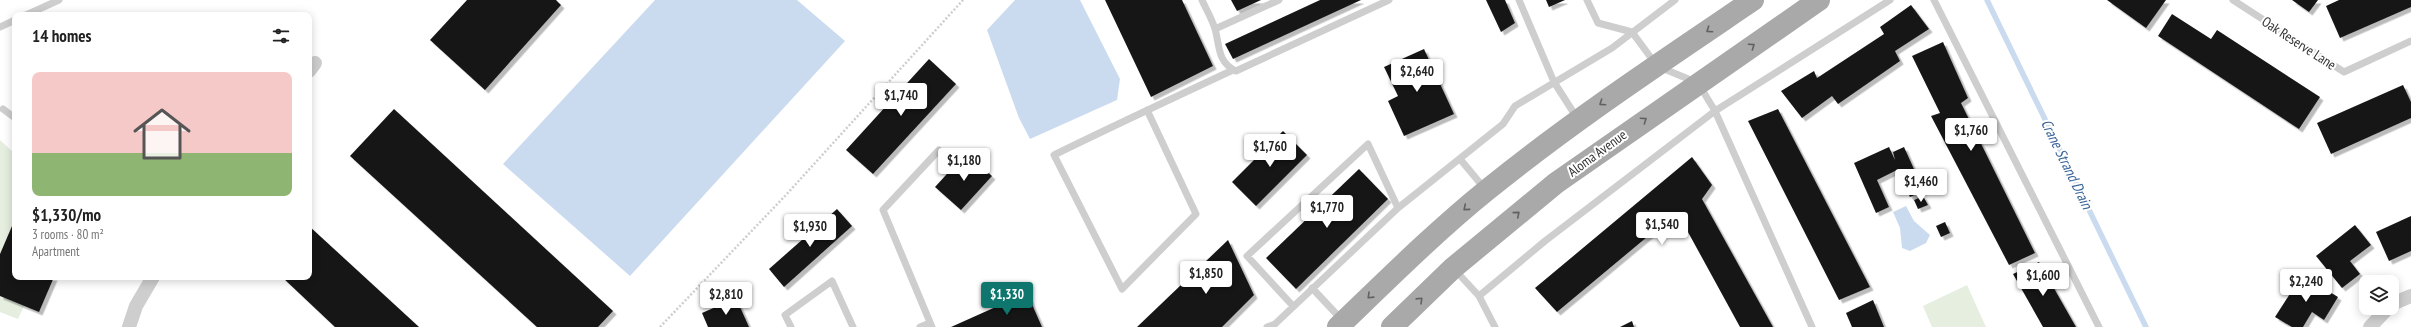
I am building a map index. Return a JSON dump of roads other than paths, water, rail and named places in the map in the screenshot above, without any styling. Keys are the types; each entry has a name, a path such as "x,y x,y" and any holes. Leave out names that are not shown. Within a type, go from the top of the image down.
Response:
{"main road":[{"path":"1342,325 1422,247 1486,191 1579,120 1753,0"},
{"name":"Aloma Avenue","path":"1392,327 1453,268 1556,183 1819,0"}],"street":[{"path":"129,327 136,306 151,280"},
{"path":"2399,301 2411,296"},
{"path":"2370,327 2381,315"}],"lane":[{"path":"33,12 59,0"},
{"path":"1202,0 1216,29 1217,45 1227,66 1233,70"},
{"path":"1216,29 1279,0"},
{"path":"1147,110 1196,214 1122,289 1054,155 1147,110 1233,70 1236,71 1389,0"},
{"path":"1519,0 1554,82 1579,120"},
{"path":"1587,0 1598,23 1632,32 1657,66 1698,83 1715,111 1812,327"},
{"path":"1266,327 1275,324 1398,208 1503,124 1514,106 1612,48 1675,0"},
{"path":"1479,296 1545,241 1715,111 1890,0"},
{"path":"1934,0 2099,327"},
{"name":"Oak Reserve Lane","path":"2233,0 2344,72 2411,41"},
{"path":"0,27 12,21"},
{"path":"3,109 12,116"},
{"path":"1293,306 1247,256 1368,144 1398,208"},
{"path":"920,327 931,325 883,210 939,150"},
{"path":"1460,159 1486,191"},
{"path":"1453,268 1479,296 1495,327"},
{"path":"791,327 785,315 832,281 853,327"},
{"path":"1312,288 1342,325"}],"water":[{"path":"655,0 797,0 845,41 630,276 503,164"},
{"path":"1015,0 1080,0 1120,79 1117,100 1030,139 1019,118 987,30"},
{"path":"1906,206 1914,221 1930,235 1926,243 1910,251 1902,248 1900,228 1893,212"}],"waterway":[{"name":"Crane Strand Drain","path":"1987,0 2146,327"}]}
